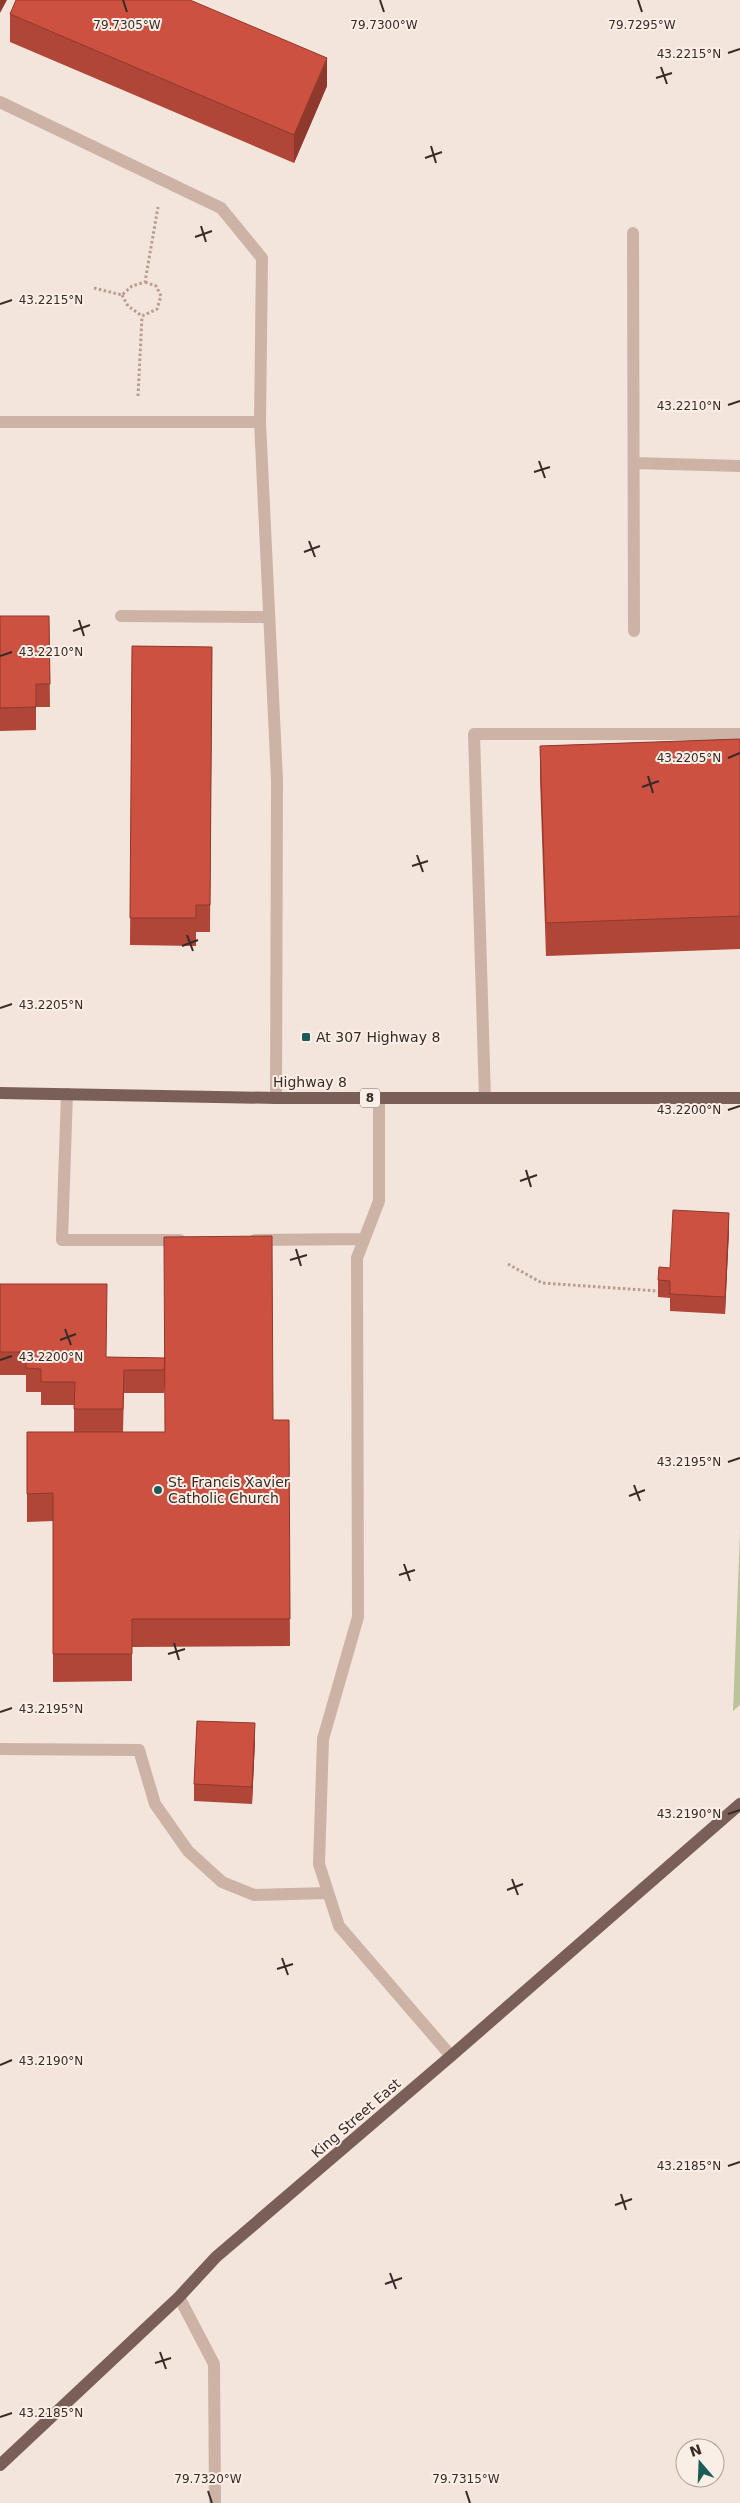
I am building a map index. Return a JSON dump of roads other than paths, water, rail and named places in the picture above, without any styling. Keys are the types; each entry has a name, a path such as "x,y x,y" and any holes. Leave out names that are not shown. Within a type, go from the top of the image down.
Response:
{"main road":[{"name":"Highway 8","path":"0,1093 276,1098 740,1098"},
{"name":"King Street East","path":"0,2465 178,2297 216,2257 451,2056 740,1804"}],"street":[{"path":"0,102 221,208 262,258 260,422 277,780 276,1098"},
{"path":"632,233 634,631"},
{"path":"0,422 260,422"},
{"path":"634,463 740,466"},
{"path":"121,616 269,617"},
{"path":"485,1098 474,734 740,734"},
{"path":"67,1094 62,1240 189,1240"},
{"path":"379,1098 379,1201 357,1258 358,1617 323,1739 319,1864 338,1926 451,2056"},
{"path":"238,1240 364,1239"},
{"path":"0,1749 139,1750 155,1804 188,1851 222,1882 254,1895 328,1893"},
{"path":"178,2297 214,2364 215,2503"}],"place":[{"name":"At 307 Highway 8","path":"306,1037"},
{"name":"St. Francis Xavier Catholic Church","path":"158,1490"}]}
